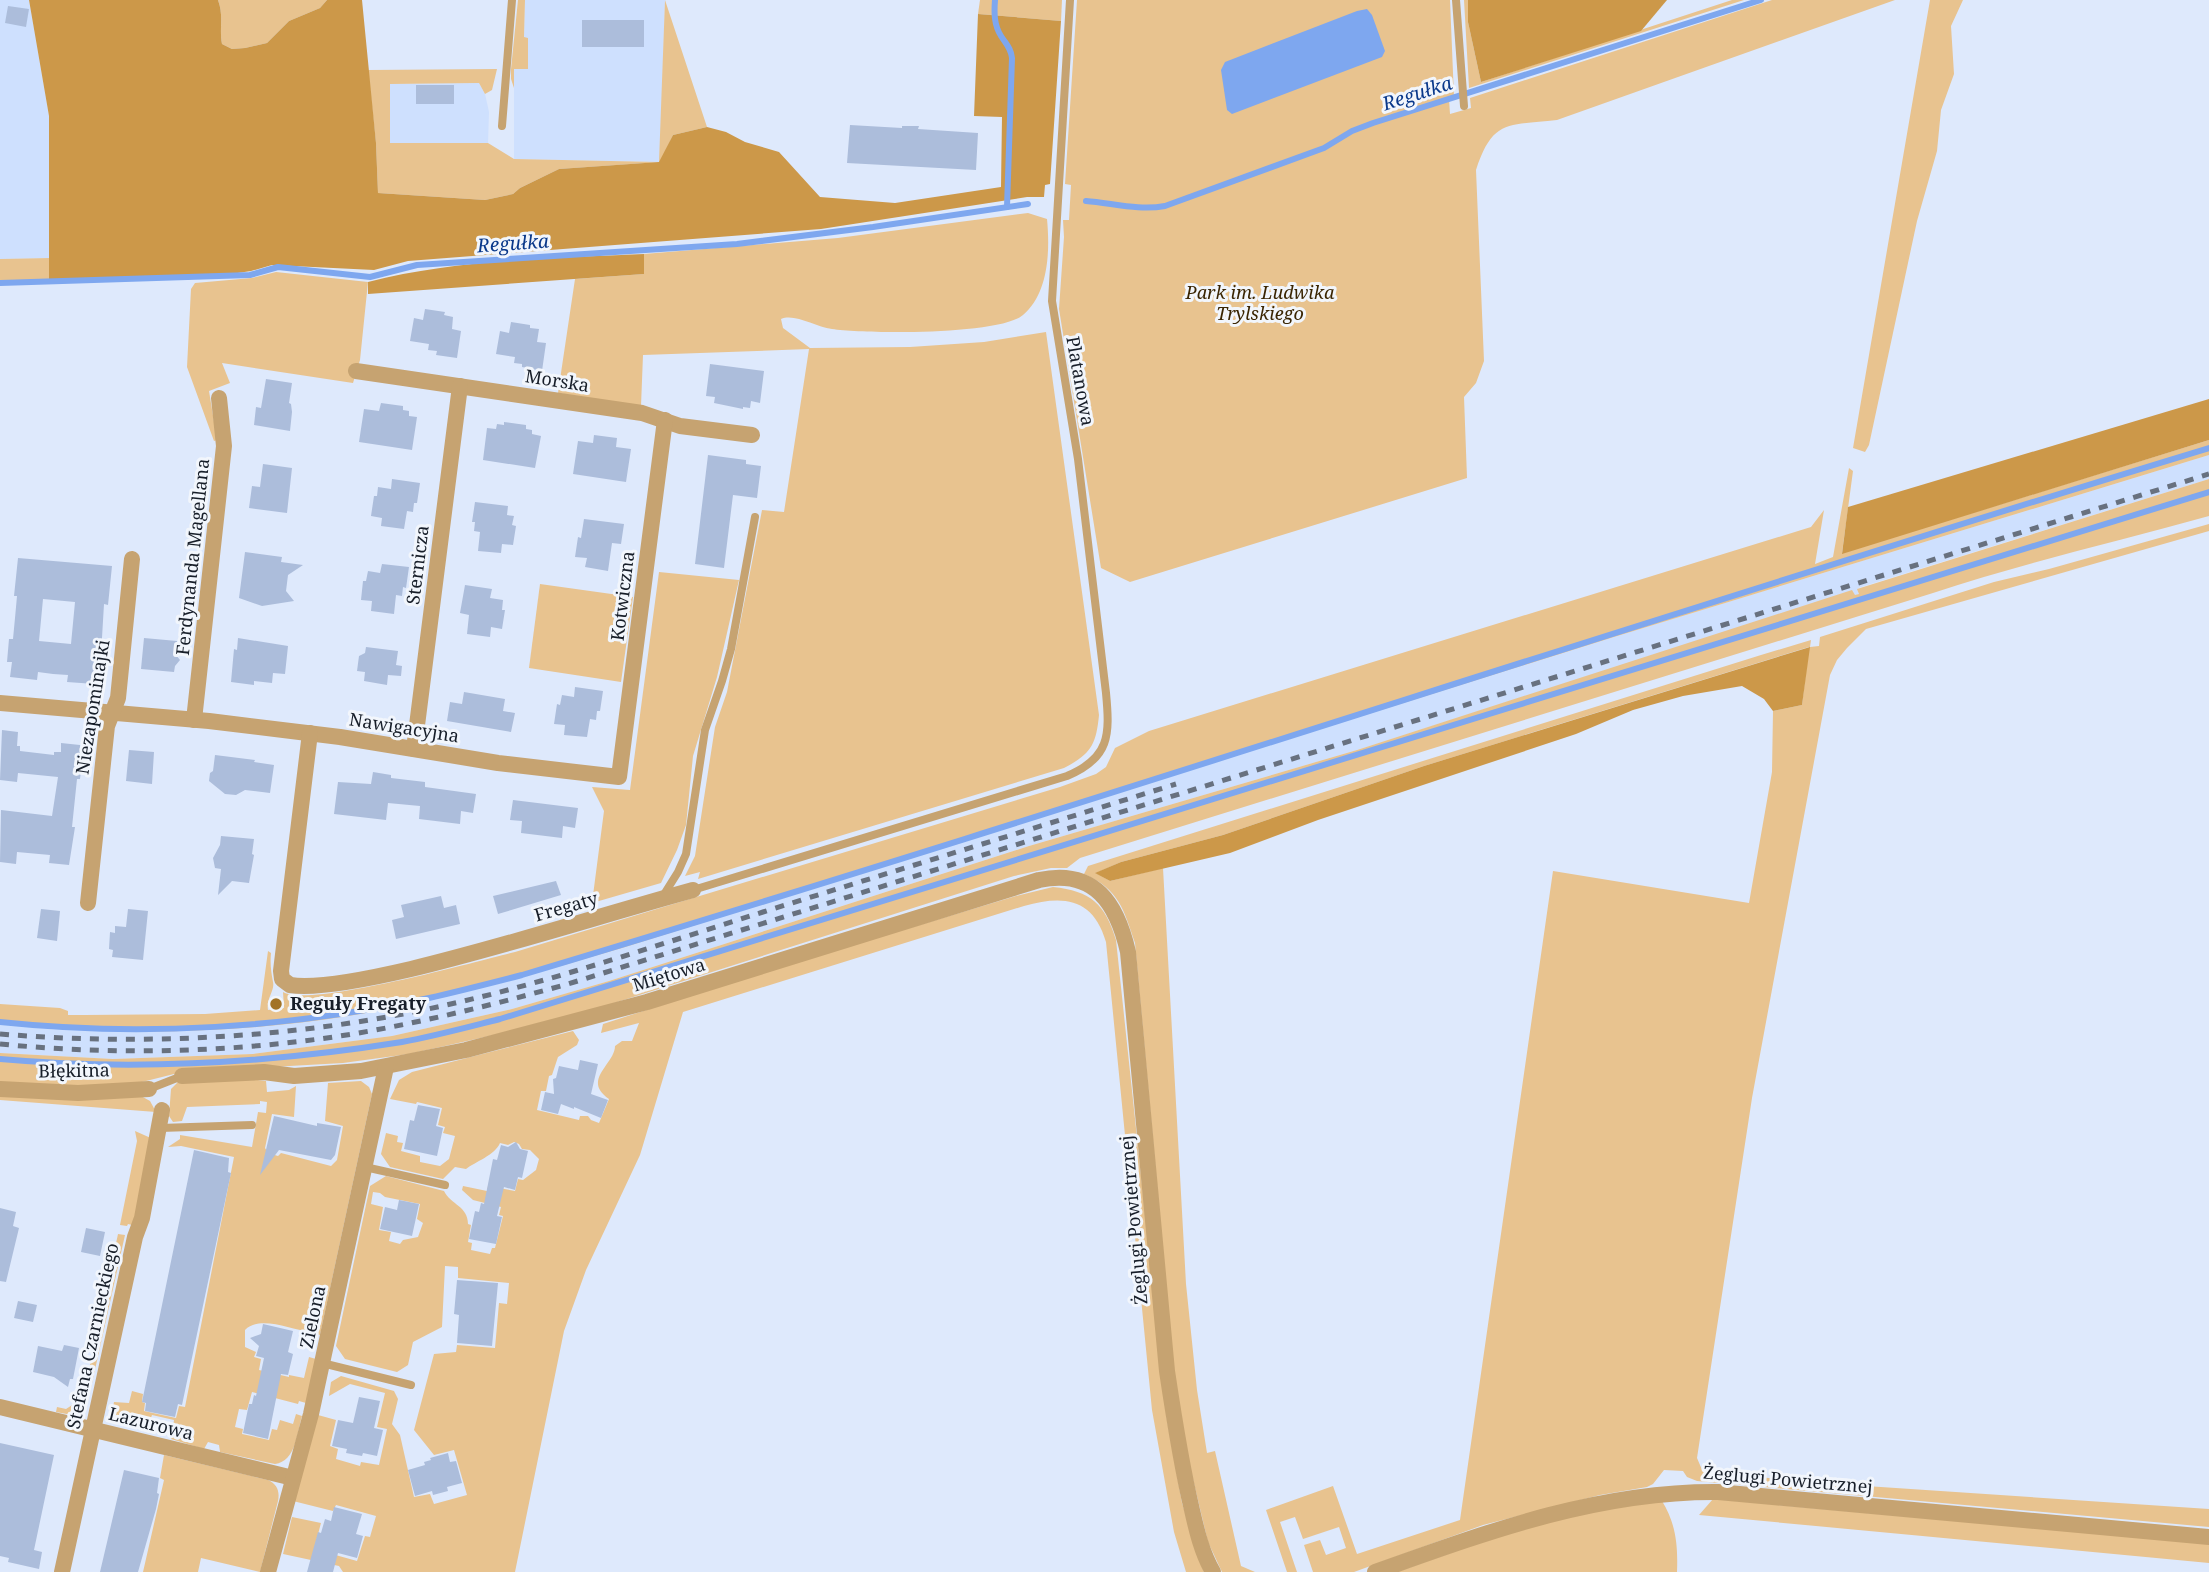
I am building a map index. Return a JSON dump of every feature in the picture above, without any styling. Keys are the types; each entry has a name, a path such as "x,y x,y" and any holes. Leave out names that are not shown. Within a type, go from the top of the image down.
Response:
{"street":[{"name":"Morska","path":"356,371 642,413 680,426 752,435"},
{"name":"Sternicza","path":"414,749 460,386"},
{"name":"Ferdynanda Magellana","path":"188,720 223,446 219,398"},
{"name":"Kotwiczna","path":"619,777 665,420"},
{"name":"Niezapominajki","path":"88,903 107,726 118,698 132,559"},
{"name":"Nawigacyjna","path":"0,703 310,733 498,762 619,777"},
{"name":"Fregaty","path":"310,733 281,971 282,979 290,985 320,984 398,972 500,946 693,890"},
{"name":"Miętowa","path":"182,1076 264,1072 295,1076 386,1067 479,1047 647,1002 1039,880 1063,877 1077,880"},
{"name":"Żeglugi Powietrznej","path":"1077,880 1094,888 1111,905 1128,952 1167,1371 1176,1436 1189,1499 1200,1543 1213,1572"},
{"name":"Zielona","path":"268,1572 322,1363 386,1067"},
{"name":"Błękitna","path":"0,1089 78,1093 149,1089"},
{"name":"Stefana Czarnieckiego","path":"62,1572 135,1237 142,1218 162,1110"},
{"name":"Lazurowa","path":"0,1407 293,1478"},
{"name":"Żeglugi Powietrznej","path":"1375,1572 1538,1517 1597,1503 1681,1491 1718,1492 2209,1537"}],"lane":[{"path":"502,126 512,0"},
{"name":"Platanowa","path":"1070,0 1052,301 1078,459 1107,703 1107,735 1104,746 1093,762"},
{"path":"1456,0 1464,106"},
{"path":"661,899 686,854 705,730 731,649 755,517"},
{"name":"Fregaty","path":"693,890 1067,776 1093,762"},
{"path":"149,1089 182,1076"},
{"path":"160,1128 252,1125"},
{"path":"365,1167 445,1185"},
{"path":"322,1363 411,1385"}],"shaded area":[{"path":"0,0 29,0 49,116 50,258 0,259"},
{"path":"29,0 218,0 222,44 232,49 267,43 289,21 320,8 327,0 362,0 376,143 378,193 485,200 513,194 559,169 659,162 673,135 707,127 779,152 820,197 895,203 1001,187 1002,117 974,116 978,14 1061,21 1050,184 1045,185 1044,197 1027,197 821,229 408,261 374,270 272,265 231,274 49,280 49,116"},
{"path":"525,0 665,0 660,162 514,159 514,69 528,69 528,38 524,38"},
{"path":"1468,0 1667,0 1641,31 1481,82 1468,22"},
{"path":"479,83 489,112 488,143 390,143 390,84"},
{"path":"644,254 644,274 368,294 368,282 436,268 505,261"},
{"path":"2209,399 2209,440 1842,554 1848,507"},
{"path":"2209,455 2209,479 1858,588 1859,594 1854,596 1853,591 1357,750 1029,846 609,981 512,1009 392,1036 253,1054 113,1059 0,1053 0,1024 56,1030 108,1031 241,1027 367,1013 502,983"},
{"path":"1810,647 1802,705 1773,711 1764,699 1742,686 1683,696 1633,710 1576,734 1318,820 1230,853 1110,881 1095,873 1121,862 1223,835 1424,766"}],"green space":[{"path":"218,0 327,0 320,8 289,21 267,43 232,49 222,44"},
{"path":"518,0 525,0 524,37 528,38 528,69 514,69 514,88 511,69"},
{"path":"665,0 707,127 673,135 660,162 559,169 513,194 485,200 378,193 368,70 497,69 492,90 485,94 479,83 390,84 390,143 488,143 514,159 659,162"},
{"path":"980,0 1062,0 1061,21 978,14"},
{"name":"Park im. Ludwika Trylskiego","path":"1077,0 1450,0 1454,97 1449,99 1450,114 1471,108 1470,98 1772,0 1895,0 1557,120 1515,125 1496,133 1482,153 1476,170 1484,361 1476,383 1464,397 1467,478 1130,582 1101,568 1059,309 1063,220 1069,220 1071,185 1065,184"},
{"path":"1464,0 1468,0 1468,22 1481,82 1732,0 1744,0 1469,88"},
{"path":"1930,0 1963,0 1951,26 1954,74 1941,110 1937,151 1917,221 1869,445 1865,452 1853,448"},
{"path":"1028,213 1047,219 1046,270 1032,306 1023,315 1009,322 961,330 873,332 832,329 799,319 781,319 783,328 810,348 910,347 984,342 1046,332 1099,715 1094,741 1086,753 1064,768 698,879 700,872 685,876 695,856 715,727 727,692 762,510 784,512 809,349 643,355 641,406 558,393 575,279 644,274 644,254 838,238"},
{"path":"50,258 49,280 0,284 0,259"},
{"path":"276,272 368,282 360,360 353,383 222,363 230,383 209,391 217,440 214,441 187,367 191,289 195,283 252,278"},
{"path":"2209,440 2209,455 1614,637 622,948 494,984 366,1013 262,1027 104,1031 0,1024 0,1004 60,1008 68,1011 68,1015 205,1014 260,1010 268,951 271,953 273,985 268,1010 284,1008 283,992 299,995 325,994 358,989 515,952 1060,787 1096,774 1106,767 1115,748 1149,731 1811,527 1824,510 1815,564 1833,557 1849,468 1853,471 1842,553"},
{"path":"2209,479 2209,516 1967,582 1080,858 1067,868 1051,868 1014,876 608,1005 409,1054 343,1063 182,1072 142,1082 84,1086 0,1082 0,1053 113,1059 253,1054 392,1036 512,1009 609,981 1029,846 1357,750 1852,590 1855,595 1859,594 1857,589"},
{"path":"2209,524 2209,531 1866,629 1837,660 1830,675 1752,1098 1697,1458 1703,1472 1836,1484 2209,1509 2209,1527 1697,1481 1687,1477 1683,1471 1664,1470 1653,1484 1647,1487 1600,1495 1483,1525 1354,1572 1313,1572 1304,1545 1320,1540 1326,1555 1346,1548 1339,1527 1303,1539 1295,1517 1280,1522 1297,1572 1287,1572 1266,1510 1333,1486 1357,1554 1460,1520 1553,871 1749,903 1772,772 1773,711 1802,705 1809,647 1424,766 1223,835 1121,862 1096,873 1110,881 1163,868 1186,1284 1197,1390 1207,1453 1215,1451 1241,1566 1255,1572 1222,1572 1208,1542 1186,1450 1174,1371 1135,943 1119,902 1105,886 1084,874 1088,866 1761,655 1811,640 1810,647 1819,646 1820,637 1994,582"},
{"path":"659,572 739,580 717,677 693,756 686,825 677,850 661,883 592,903 604,811 592,787 630,790"},
{"path":"540,584 633,597 621,682 529,668"},
{"path":"1053,887 1087,896 1107,917 1116,940 1167,1420 1182,1503 1204,1572 1186,1572 1174,1532 1152,1410 1106,942 1100,927 1085,908 1064,901 1024,906 683,1012 640,1155 586,1270 564,1331 515,1572 343,1572 339,1566 283,1554 292,1517 321,1523 314,1549 357,1561 365,1536 370,1537 376,1516 336,1505 333,1511 293,1501 318,1415 336,1420 330,1446 338,1449 336,1459 360,1466 361,1462 379,1465 387,1429 377,1427 385,1393 350,1384 329,1396 331,1382 341,1376 394,1391 398,1399 392,1424 400,1435 414,1497 430,1494 434,1504 467,1495 454,1450 434,1455 414,1430 434,1354 456,1352 457,1345 495,1348 499,1303 507,1304 509,1283 458,1278 458,1267 445,1266 442,1327 413,1342 408,1365 397,1372 345,1359 336,1346 370,1186 386,1176 444,1191 462,1209 468,1224 471,1225 468,1242 472,1243 471,1250 490,1254 492,1248 495,1248 503,1216 499,1215 501,1207 473,1200 462,1190 463,1186 487,1191 488,1186 515,1191 518,1179 523,1180 536,1170 539,1159 530,1150 522,1149 514,1142 508,1145 500,1143 484,1158 466,1169 455,1167 443,1179 390,1167 381,1154 386,1133 398,1136 397,1142 403,1143 401,1151 420,1156 420,1162 440,1166 449,1159 455,1136 443,1133 445,1127 438,1125 442,1108 390,1099 399,1080 412,1072 573,1031 579,1040 577,1045 558,1057 552,1075 549,1076 546,1091 541,1091 537,1110 579,1120 580,1116 588,1116 599,1123 609,1099 601,1092 599,1079 614,1053 615,1046 622,1041 632,1041 639,1023 601,1033 603,1024 786,965","holes":["373,1192 385,1197 420,1204 417,1219 423,1223 418,1237 403,1240 400,1244 389,1241 391,1232 379,1230 383,1207 371,1204"]},
{"path":"179,1081 266,1081 267,1092 289,1090 296,1086 294,1117 272,1114 265,1148 268,1153 278,1156 281,1153 331,1166 337,1160 343,1126 325,1121 328,1083 361,1081 369,1087 372,1094 320,1335 314,1333 315,1326 311,1325 309,1332 267,1323 245,1330 245,1347 256,1352 254,1357 261,1359 259,1370 304,1378 309,1357 316,1359 306,1403 299,1401 298,1404 252,1392 247,1410 239,1409 235,1427 243,1429 242,1434 269,1440 272,1429 277,1430 280,1420 293,1424 296,1414 302,1416 291,1452 282,1462 275,1464 220,1452 219,1445 208,1442 204,1449 171,1439 174,1420 152,1415 147,1429 113,1420 111,1417 114,1402 129,1403 132,1391 143,1394 144,1411 176,1418 179,1406 185,1407 234,1157 181,1146 168,1147 180,1139 180,1135 252,1147 258,1112 266,1113 267,1102 260,1101 260,1104 187,1107 182,1121 173,1122 169,1116 171,1089"},
{"path":"0,1094 141,1096 150,1101 156,1112 0,1100"},
{"path":"135,1131 153,1139 136,1226 127,1226 120,1225 137,1141"},
{"path":"118,1234 125,1235 88,1401 72,1415 56,1412 57,1407 66,1409 83,1398"},
{"path":"164,1455 268,1480 276,1486 278,1501 260,1572 201,1558 198,1572 143,1572 164,1480 160,1478"},
{"path":"1713,1499 2209,1544 2209,1563 1699,1515"},
{"path":"1662,1501 1675,1535 1677,1572 1397,1572 1499,1536 1577,1514"}],"water":[{"path":"1367,9 1372,15 1385,51 1382,57 1232,114 1227,110 1221,70 1225,62"}],"building":[{"path":"8,6 29,9 26,27 5,23"},
{"path":"582,20 644,20 644,47 582,47"},
{"path":"416,85 454,85 454,104 416,104"},
{"path":"850,125 902,128 919,126 918,129 978,133 976,170 847,163"},
{"path":"425,309 445,312 444,315 453,317 452,329 461,331 457,358 436,355 437,351 428,350 429,344 410,341 414,318 423,320"},
{"path":"511,322 539,329 537,342 546,343 542,371 514,363 515,357 496,354 500,331 509,333"},
{"path":"710,364 764,371 760,403 751,401 750,408 743,409 714,403 715,397 706,396"},
{"path":"266,379 292,383 289,403 292,412 290,431 254,425 256,407 261,408"},
{"path":"381,403 403,406 403,410 409,411 409,416 417,417 412,450 359,442 364,409 379,411"},
{"path":"504,422 526,425 526,429 532,430 532,434 541,436 535,468 483,460 487,428 496,429 497,424 504,425"},
{"path":"594,435 617,438 616,447 631,449 626,482 573,474 578,441 593,443"},
{"path":"708,455 746,460 746,464 761,466 757,498 733,495 724,568 695,564"},
{"path":"263,464 292,468 287,513 249,508 252,486 260,487"},
{"path":"392,479 420,483 417,503 414,503 413,512 407,511 404,529 381,526 382,518 371,516 378,487 391,489"},
{"path":"475,502 508,506 507,515 514,516 512,525 516,526 513,545 502,544 501,553 478,551 480,532 474,531 475,522 472,522"},
{"path":"584,519 624,524 621,544 612,543 608,571 585,567 587,558 575,557"},
{"path":"245,552 282,557 281,562 303,565 288,575 286,591 294,601 262,606 239,598"},
{"path":"18,558 112,566 108,605 104,604 100,671 96,671 95,684 67,682 68,675 38,672 37,680 10,677 12,662 7,662 9,639 13,639 17,596 14,596","holes":["43,599 75,602 71,644 39,641"]},
{"path":"382,564 409,567 406,588 403,587 402,596 396,595 394,614 371,611 372,601 361,600 363,581 366,581 368,571 380,573"},
{"path":"465,585 492,589 490,598 503,600 502,610 505,610 502,629 491,627 490,637 467,634 469,615 460,613"},
{"path":"144,638 177,641 176,655 180,660 174,672 141,669"},
{"path":"238,638 288,646 285,674 273,673 272,683 254,681 254,685 231,682 234,649 237,650"},
{"path":"366,647 398,651 396,665 402,666 401,676 388,675 387,685 364,681 365,672 357,671 359,656 365,653"},
{"path":"575,687 603,691 600,711 597,711 596,720 590,719 587,737 564,735 565,725 554,724 557,704 560,705 562,695 574,697"},
{"path":"464,692 505,699 503,711 515,713 511,732 447,721 450,702 462,704"},
{"path":"2,730 18,732 17,746 20,746 20,751 54,755 54,752 61,752 61,743 80,745 80,754 83,754 80,779 77,779 72,827 75,827 69,865 49,863 50,855 17,852 16,864 0,862 1,810 52,816 58,777 18,773 17,782 0,780"},
{"path":"129,750 154,752 152,784 126,781"},
{"path":"215,755 274,765 270,793 245,790 236,795 225,794 209,781"},
{"path":"373,772 391,775 391,778 425,782 425,787 476,794 473,813 461,811 460,824 419,819 420,806 388,803 386,820 334,814 338,782 371,784"},
{"path":"513,800 578,808 575,828 563,826 562,838 521,833 522,821 510,820"},
{"path":"221,836 254,839 254,855 249,883 232,881 218,895 221,869 215,868 213,858 220,845"},
{"path":"556,881 561,895 498,914 493,896"},
{"path":"441,896 444,908 456,905 460,924 396,939 392,920 404,917 401,905"},
{"path":"41,909 60,911 57,941 37,938"},
{"path":"128,909 148,911 143,960 112,957 113,950 109,949 110,932 115,933 115,926 126,927"},
{"path":"580,1060 598,1064 591,1094 608,1100 601,1118 561,1104 558,1114 541,1110 545,1092 554,1094 553,1079 556,1078 559,1066 578,1070"},
{"path":"418,1105 440,1109 436,1126 443,1128 437,1156 404,1149 410,1120 414,1121"},
{"path":"274,1116 317,1126 317,1123 341,1127 335,1155 331,1160 279,1150 260,1175"},
{"path":"516,1142 520,1149 528,1151 522,1178 518,1177 515,1190 504,1187 497,1216 502,1217 496,1244 469,1239 475,1211 479,1212 481,1203 484,1204 493,1159 497,1160 501,1145 508,1147"},
{"path":"194,1150 229,1158 228,1172 231,1173 182,1405 178,1404 175,1417 145,1411 146,1403 142,1402"},
{"path":"399,1200 419,1204 412,1236 380,1229 385,1207 397,1210"},
{"path":"0,1208 16,1212 13,1226 19,1228 6,1282 0,1281"},
{"path":"86,1228 105,1232 100,1256 81,1252"},
{"path":"457,1280 498,1283 492,1346 457,1343 459,1315 454,1314"},
{"path":"18,1301 37,1305 33,1322 14,1318"},
{"path":"263,1324 293,1331 288,1352 293,1354 288,1375 281,1374 268,1439 243,1433 249,1404 252,1404 254,1395 256,1396 264,1358 256,1356 259,1346 250,1338 261,1334"},
{"path":"64,1345 79,1348 73,1379 70,1379 68,1387 54,1377 33,1372 38,1346 62,1351"},
{"path":"359,1397 380,1401 374,1428 383,1430 377,1456 346,1453 347,1449 332,1446 338,1420 353,1423"},
{"path":"0,1443 54,1455 34,1550 42,1552 39,1569 8,1562 9,1558 0,1556"},
{"path":"448,1453 450,1462 456,1461 462,1483 447,1487 448,1491 433,1495 432,1491 415,1496 408,1470 425,1465 424,1462 431,1460 430,1458"},
{"path":"124,1470 159,1478 156,1509 138,1572 100,1572"},
{"path":"334,1507 362,1514 356,1534 363,1536 357,1558 338,1553 333,1572 307,1572 318,1532 321,1533 325,1519 331,1521"}],"waterway":[{"path":"995,0 997,28 1012,58 1007,207"},
{"name":"Regułka","path":"1086,201 1135,207 1165,206 1324,148 1352,131 1373,123 1761,0"},
{"name":"Regułka","path":"0,283 250,275 278,267 370,277 417,265 737,244 1028,204"},
{"path":"0,1022 107,1029 269,1023 323,1017 429,998 522,975 2209,448"},
{"path":"0,1059 100,1064 252,1060 402,1042 500,1019 2209,492"}],"railway":[{"path":"0,1044 127,1051 255,1046 369,1031 511,999 568,984 2209,474"},
{"path":"0,1034 111,1039 222,1036 333,1026 442,1006 604,962 1176,784"}],"place":[{"name":"Reguły Fregaty","path":"276,1004"}]}
